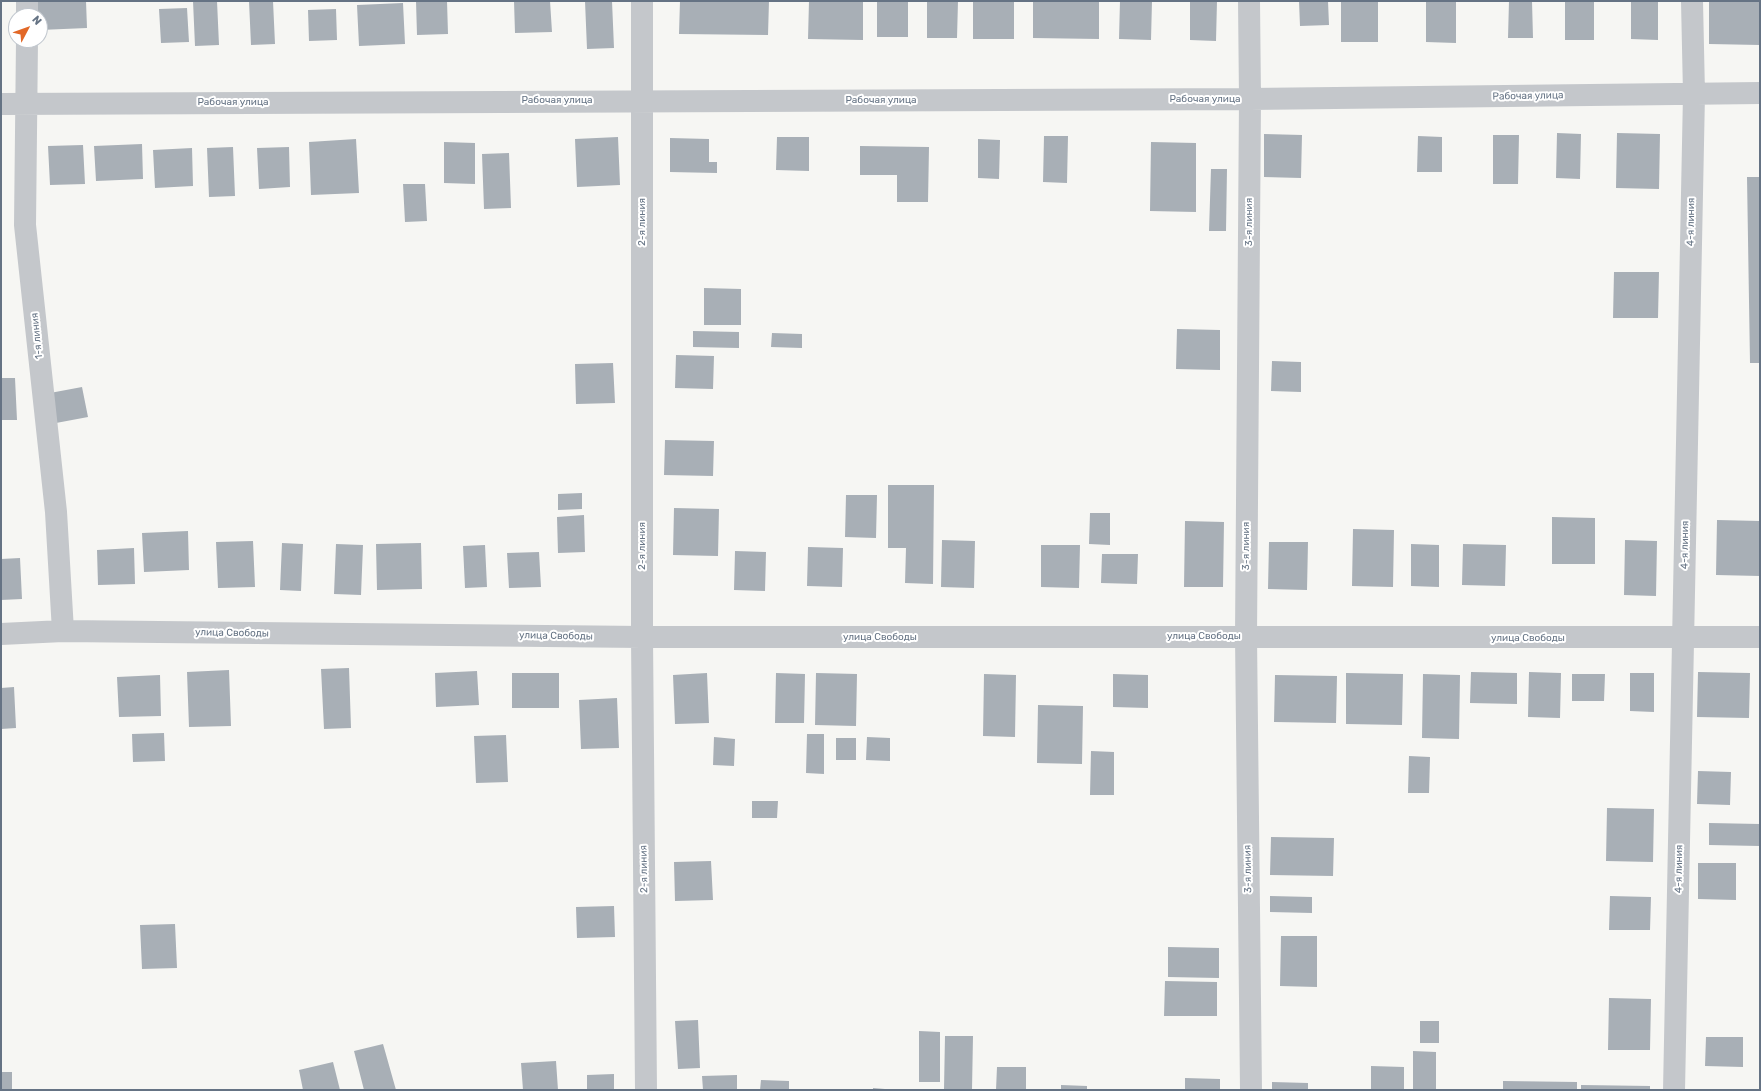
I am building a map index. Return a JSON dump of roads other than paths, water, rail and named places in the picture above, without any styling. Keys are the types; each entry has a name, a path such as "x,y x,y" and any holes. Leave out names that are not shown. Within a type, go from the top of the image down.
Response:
{"street":[{"name":"2-я линия","path":"642,1 642,637 646,1090"},
{"name":"3-я линия","path":"1249,1 1250,99 1246,636 1251,1090"},
{"name":"4-я линия","path":"1674,1090 1694,94 1692,1"},
{"name":"1-я линия","path":"27,48 26,225 56,512 63,630"},
{"name":"Рабочая улица","path":"1,104 642,100 1250,99 1760,93"},
{"name":"улица Свободы","path":"1,634 63,630 642,637 1760,637"}]}
